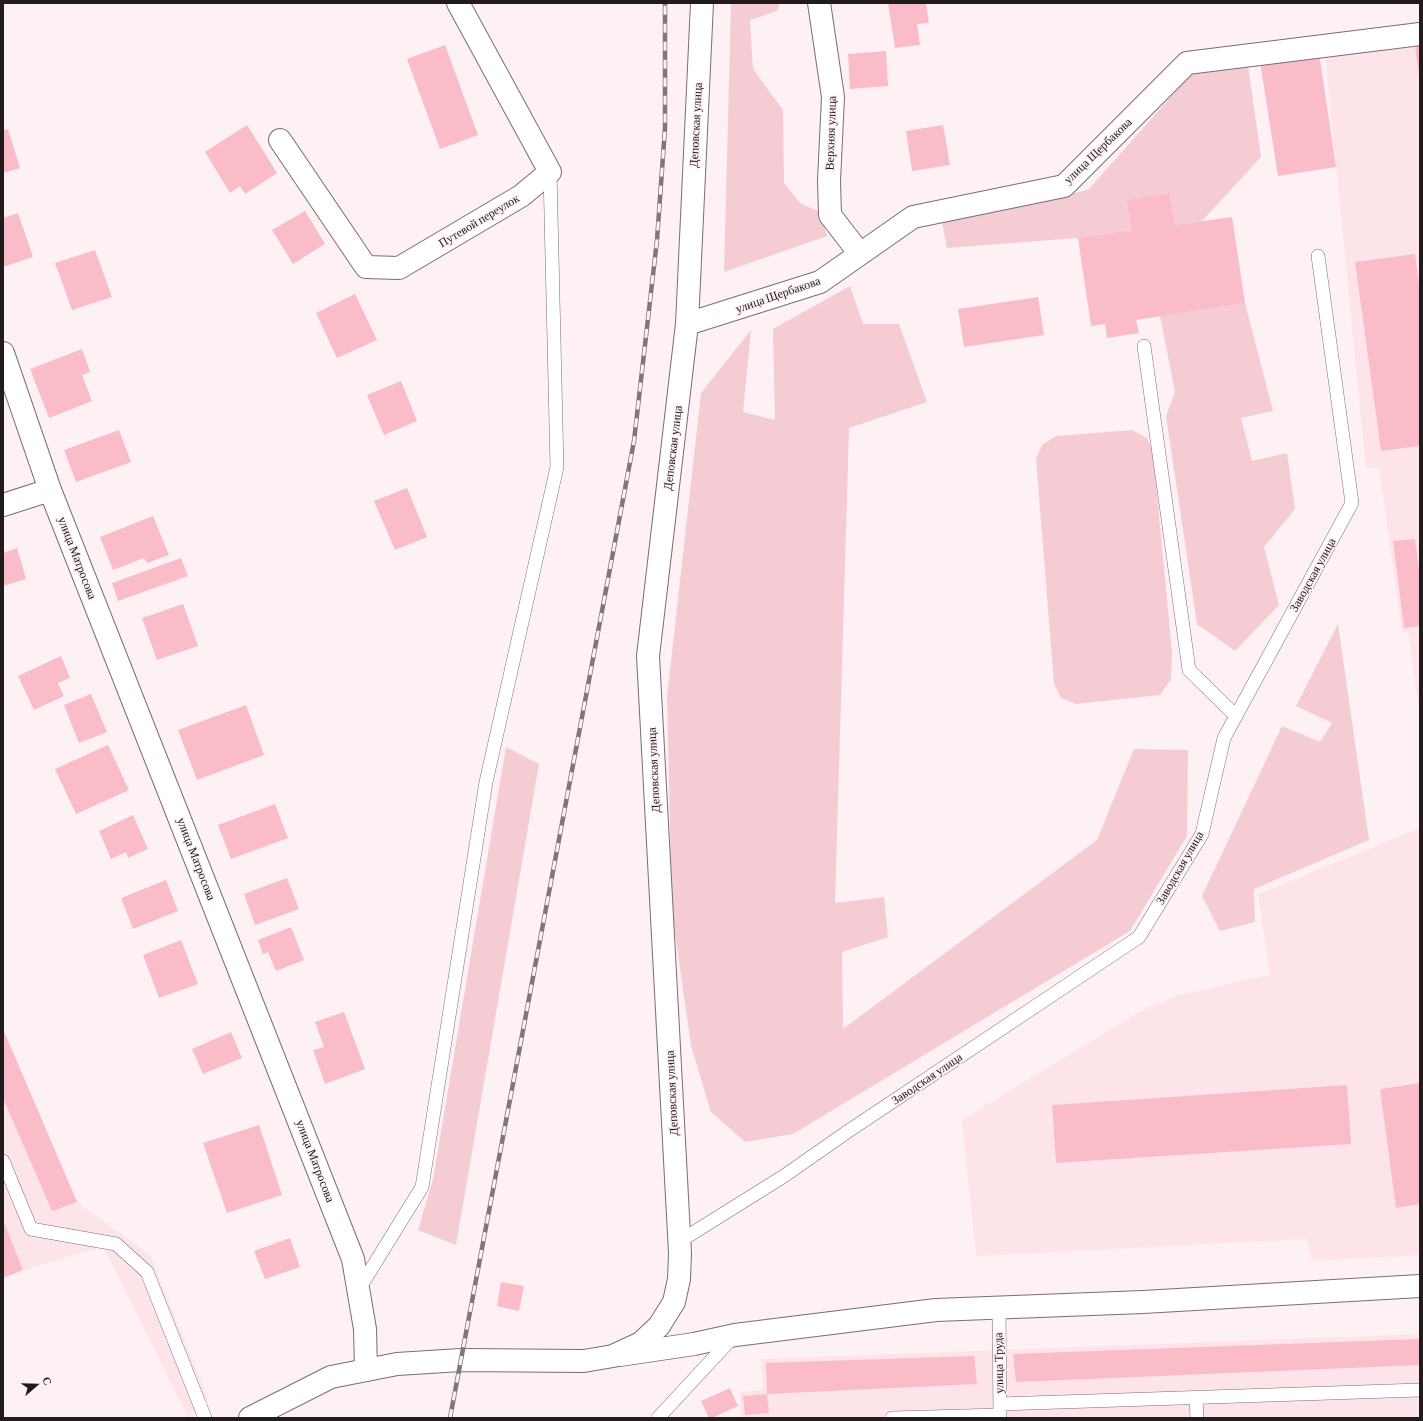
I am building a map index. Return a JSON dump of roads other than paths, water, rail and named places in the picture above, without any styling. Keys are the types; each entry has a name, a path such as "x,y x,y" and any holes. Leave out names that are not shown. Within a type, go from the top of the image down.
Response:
{"street":[{"path":"458,3 550,172"},
{"name":"Деповская улица","path":"250,1418 331,1377 397,1364 461,1360 584,1361 613,1356 641,1344 659,1326 674,1302 680,1279 680,1241 648,656 687,324 702,3"},
{"name":"Верхняя улица","path":"819,3 833,97 829,181 830,215 860,254"},
{"name":"улица Щербакова","path":"687,324 820,282 913,217 1064,186 1187,63 1420,34"},
{"name":"Путевой переулок","path":"280,140 366,267 399,268 521,196 550,172"},
{"name":"улица Матросова","path":"3,354 50,490 353,1259 365,1329 366,1370"},
{"path":"3,505 50,490"},
{"path":"613,1356 694,1344 735,1335 936,1310 1150,1302 1420,1286"}],"lane":[{"path":"358,1289 422,1187 486,782 557,467 550,172"},
{"name":"Заводская улица","path":"680,1241 784,1176 854,1127 1139,937 1202,834 1224,738 1352,503 1318,256"},
{"path":"1144,346 1189,670 1236,716"},
{"path":"3,1161 31,1229 116,1244 147,1272 205,1418"},
{"name":"улица Труда","path":"999,1308 1000,1413"},
{"path":"658,1418 735,1335"},
{"path":"892,1418 1000,1413 1196,1398 1420,1390"},
{"path":"1196,1398 1197,1418"}],"railway":[{"path":"450,1418 634,441 657,240 665,128 665,3"}]}
